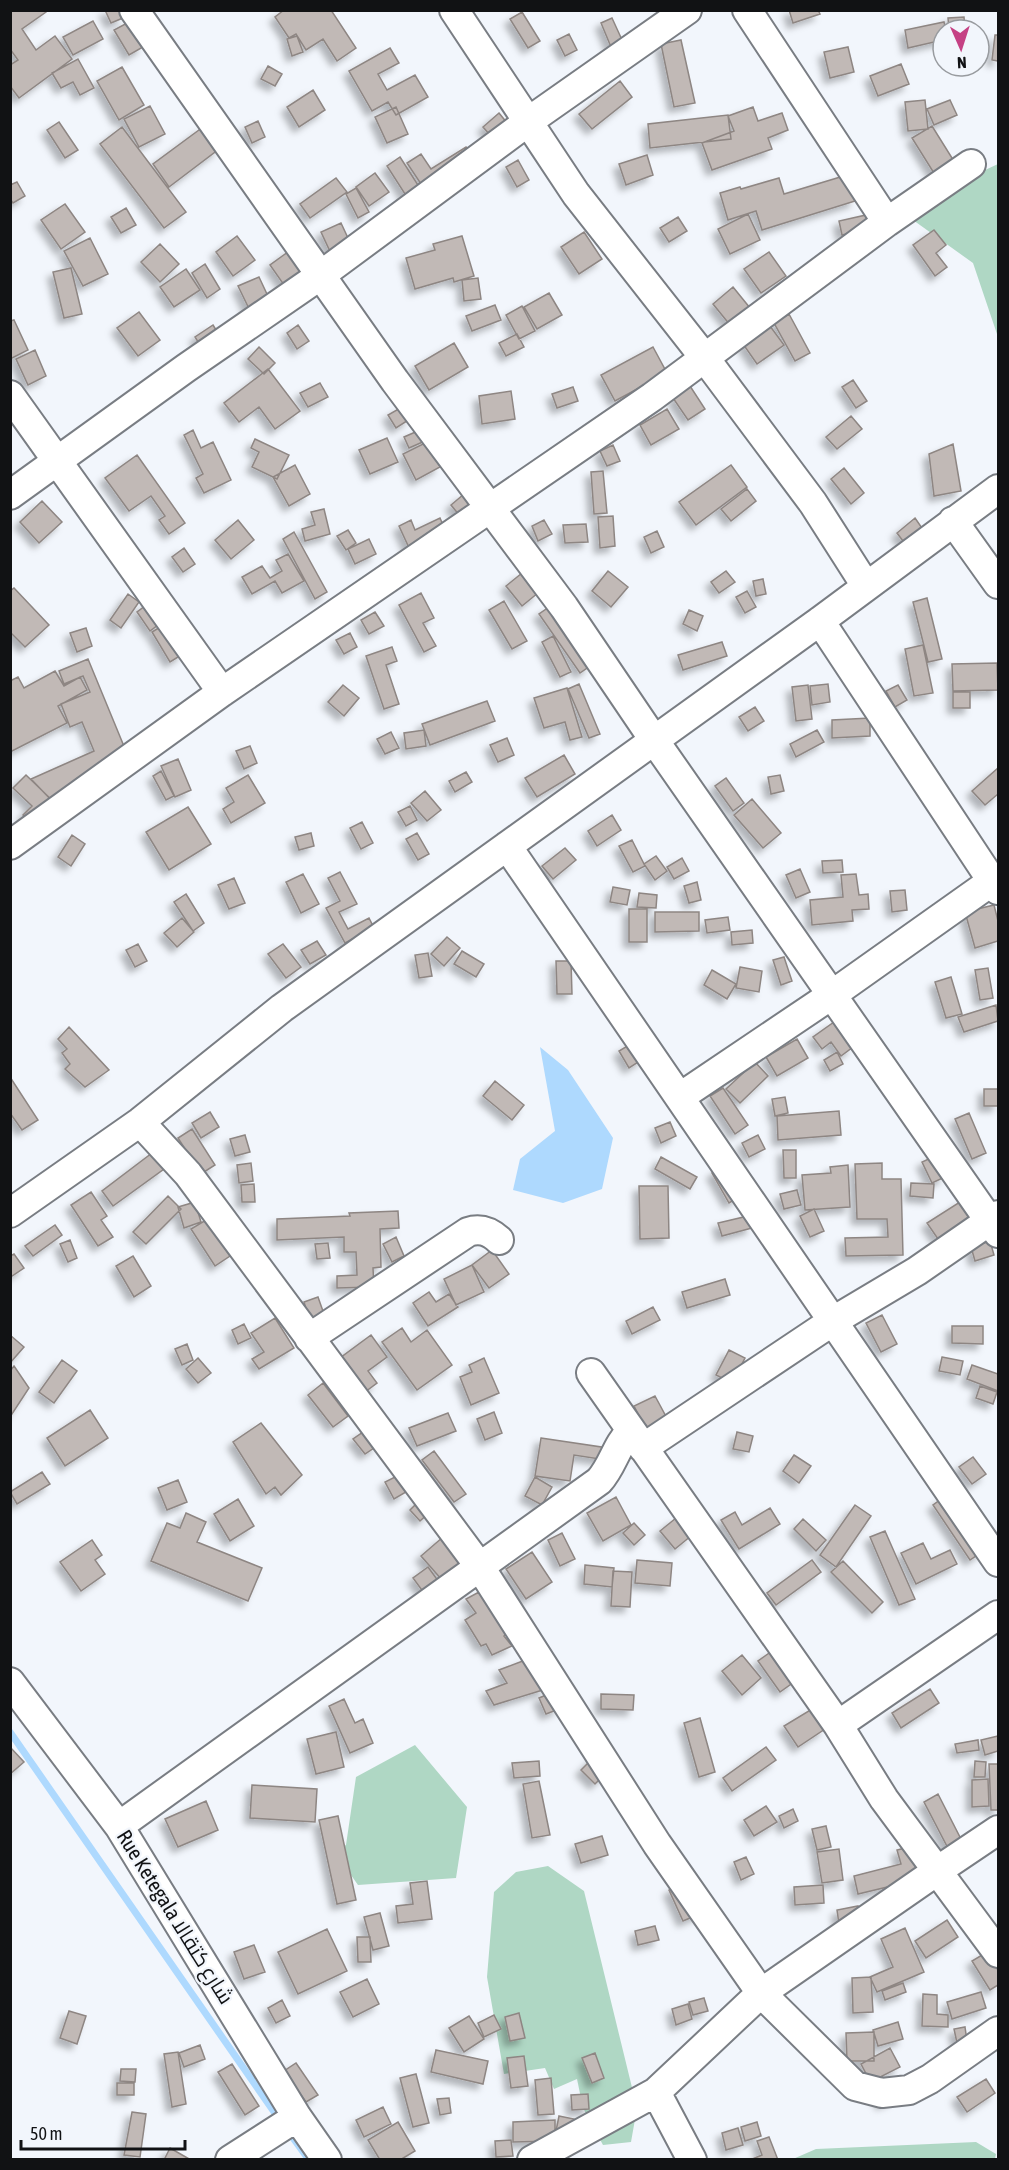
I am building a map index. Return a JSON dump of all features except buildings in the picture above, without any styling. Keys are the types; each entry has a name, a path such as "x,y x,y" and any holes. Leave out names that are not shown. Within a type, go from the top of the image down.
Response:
{"street":[{"path":"119,1826 599,1481 612,1464 622,1440 637,1439 996,1223 654,740 564,606 395,381 134,10"},
{"path":"454,10 576,194 704,357 813,503 866,586"},
{"path":"10,495 186,368 321,275 529,121 687,10"},
{"path":"747,10 887,222"},
{"path":"10,845 222,692 652,397 887,222 970,164"},
{"path":"10,394 222,692"},
{"path":"10,1213 140,1122 282,1008 395,929 999,489"},
{"path":"953,521 999,584"},
{"path":"680,1097 996,882 820,621"},
{"path":"507,846 999,1562"},
{"path":"140,1122 188,1174 480,1567 657,1844 761,1993 855,2086 882,2093 909,2090 930,2079 999,2031"},
{"path":"309,1338 468,1232 480,1229 499,1240"},
{"path":"591,1373 838,1725 884,1798 999,1953"},
{"path":"838,1725 999,1615"},
{"name":"Rue Ketegala شارع كتقالا","path":"10,1682 119,1826 297,2116 327,2160"},
{"path":"532,2160 656,2092 761,1993 937,1870 999,1830"},
{"path":"656,2092 692,2160"},
{"path":"230,2160 297,2116"}],"green space":[{"path":"998,164 998,337 973,263 899,210"},
{"path":"415,1745 467,1807 456,1878 358,1885 334,1851 346,1845 356,1777"},
{"path":"548,1866 584,1891 637,2108 631,2142 603,2145 583,2108 577,2079 554,2089 545,2068 504,2074 487,1977 494,1892 516,1872"},
{"path":"976,2142 996,2154 995,2159 793,2159 816,2149"}],"water":[{"path":"540,1047 568,1070 613,1138 602,1189 563,1203 513,1190 520,1159 555,1131"}],"waterway":[{"path":"10,1732 279,2119"},
{"path":"288,2131 309,2160"}]}
